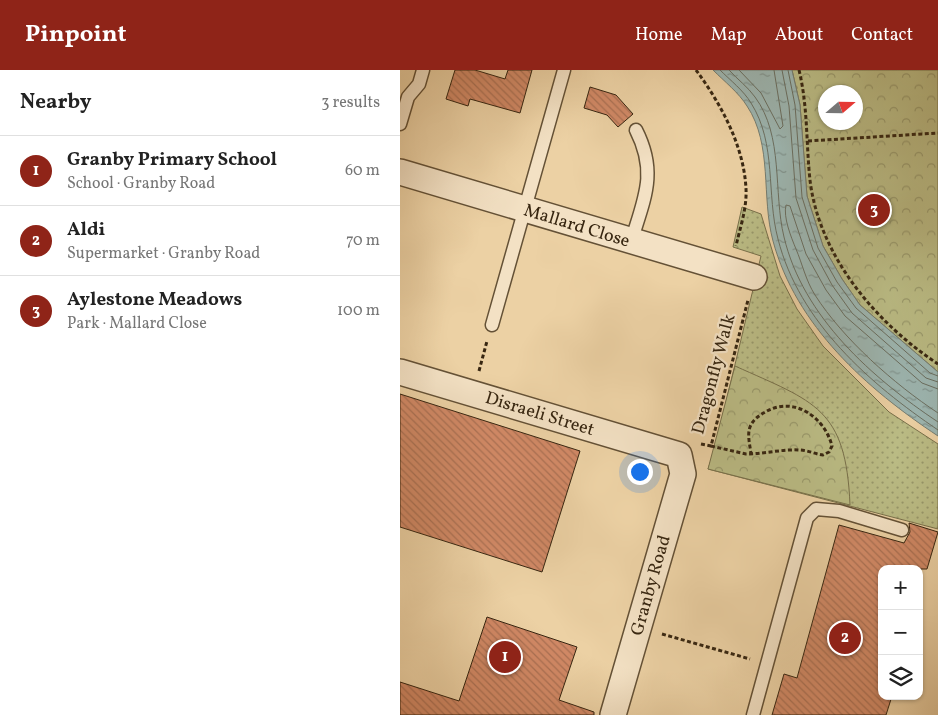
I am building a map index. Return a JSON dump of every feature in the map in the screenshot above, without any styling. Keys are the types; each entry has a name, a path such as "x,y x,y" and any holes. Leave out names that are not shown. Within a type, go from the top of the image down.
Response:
{"street":[{"name":"Mallard Close","path":"400,172 754,277"},
{"name":"Disraeli Street","path":"400,372 679,455"},
{"name":"Granby Road","path":"613,715 683,474 679,455"}],"lane":[{"path":"400,124 408,97 419,84 423,70"},
{"path":"492,325 564,70"},
{"path":"632,242 644,198 649,167 645,148 636,130"},
{"path":"753,715 806,518 816,509 839,511 902,530"}],"path":[{"path":"696,70 722,109 742,164 746,190 744,212 729,270"},
{"path":"799,70 804,92 810,182 820,220 836,258 861,295 898,331 938,364"},
{"path":"808,141 938,134"},
{"name":"Dragonfly Walk","path":"679,455 692,451 697,442 711,446 754,277"},
{"path":"473,394 492,325"},
{"path":"711,446 729,452 751,454 803,450 823,455 829,452 832,446 830,437 815,417 805,410 782,406 772,409 755,419 749,435 751,454"},
{"path":"638,627 767,664"}],"green space":[{"path":"792,70 938,70 938,372 860,305 823,246 807,196 800,105"},
{"path":"742,207 761,214 780,276 797,309 823,346 889,412 938,444 938,529 708,469 715,448 761,256 733,247"},
{"path":"735,366 786,389 805,400 821,413 833,428 842,447 850,505 708,469"}],"water":[{"path":"713,70 792,70 800,105 807,196 823,246 860,305 938,372 938,436 911,418 861,376 817,328 798,301 784,272 773,241 763,154 755,121 740,96"}],"building":[{"path":"455,70 475,70 505,79 508,70 532,70 520,113 470,99 468,106 446,99"},
{"path":"590,87 616,95 633,114 618,127 607,115 584,108"},
{"path":"400,394 580,451 542,572 400,527"},
{"path":"909,523 938,532 927,569 923,569 923,565 878,565 878,700 891,700 886,715 772,715 784,674 797,678 839,525 904,543 910,532"},
{"path":"487,617 577,647 559,700 594,712 594,715 400,715 400,682 459,701"}],"place":[{"name":"Aylestone Meadows","path":"874,210"},
{"name":"Aldi","path":"845,638"},
{"name":"Granby Primary School","path":"505,657"}]}
